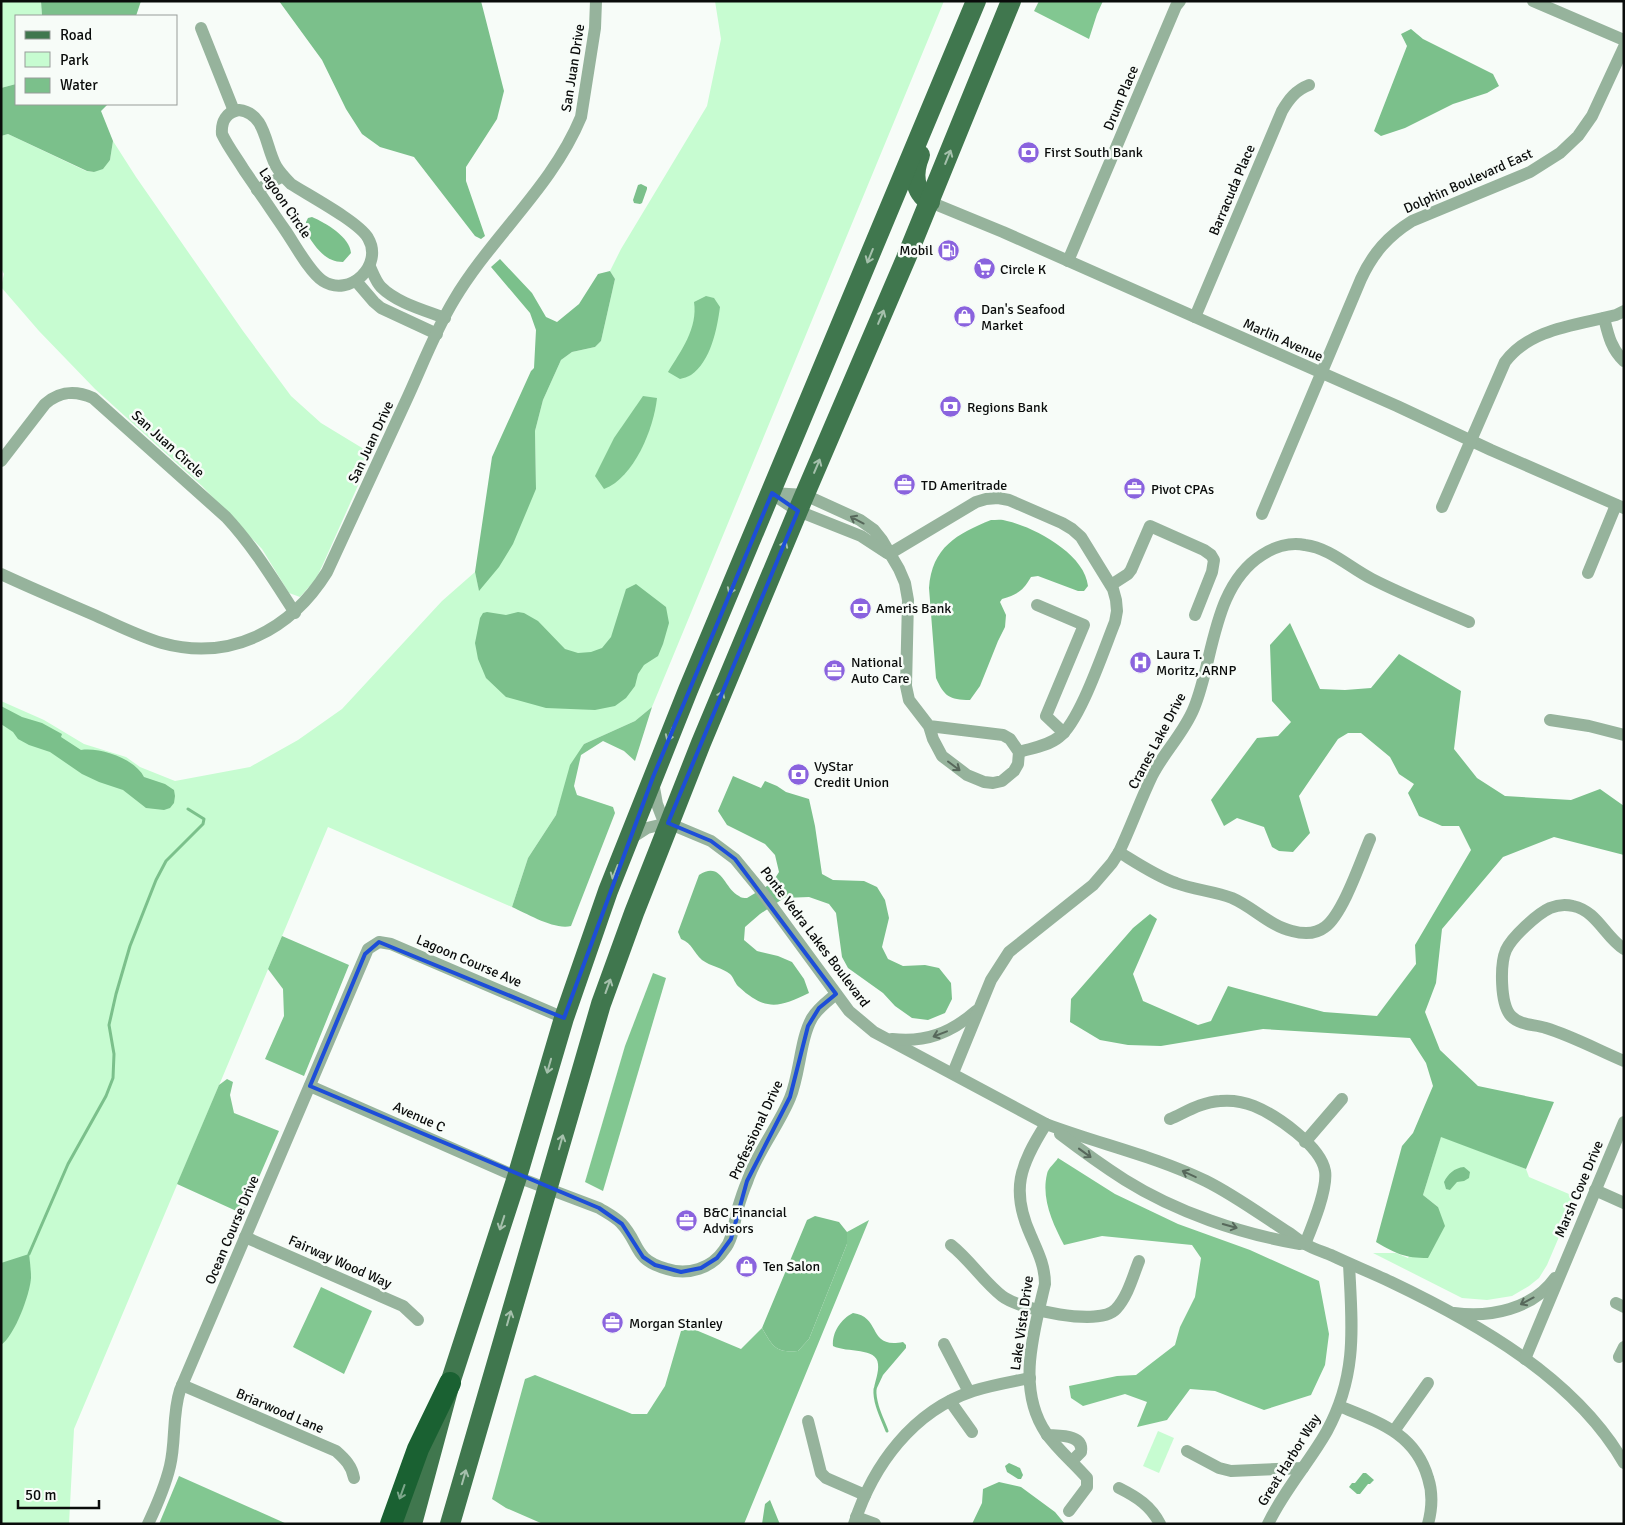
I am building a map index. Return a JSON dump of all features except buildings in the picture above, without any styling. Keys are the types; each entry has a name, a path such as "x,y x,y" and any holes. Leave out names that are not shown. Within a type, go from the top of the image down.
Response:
{"highway":[{"path":"391,1524 418,1449 450,1383"}],"main road":[{"path":"450,1524 601,1004 634,913 668,823 930,202 1010,1"},
{"path":"930,202 920,193 915,181 916,165 966,44 973,7"},
{"path":"412,1524 450,1383 517,1177 564,1018 626,843 973,7"},
{"path":"882,227 897,210 930,202"}],"street":[{"name":"San Juan Drive","path":"1,574 145,638 183,647 202,648 242,642 277,626 294,613 307,600 327,572 453,301 495,241 544,183 575,131 581,117 595,28 596,1"},
{"name":"Drum Place","path":"1068,261 1176,6 1180,1"},
{"path":"1533,1 1624,40"},
{"path":"201,28 234,111"},
{"name":"Dolphin Boulevard East","path":"1262,514 1367,266 1383,243 1396,231 1412,221 1530,172 1560,153 1578,136 1592,116 1624,47"},
{"name":"Barracuda Place","path":"1195,317 1282,111 1288,100 1298,91 1309,85"},
{"name":"Lagoon Circle","path":"356,281 350,284 336,285 324,281 317,276 222,134 223,122 226,117 234,111 246,111 256,117 275,164 283,176 291,184 349,221 364,233 371,244 370,267"},
{"path":"258,190 283,176"},
{"name":"Marlin Avenue","path":"930,202 1068,261 1620,506"},
{"path":"437,334 392,313 374,302 356,281 370,267 379,286 398,299 444,318"},
{"path":"392,313 398,299"},
{"path":"1442,507 1470,440 1505,362 1510,355 1535,338 1553,330 1604,318 1624,311"},
{"path":"1604,318 1612,344 1617,354 1624,361"},
{"name":"San Juan Circle","path":"1,461 45,404 51,399 59,395 75,392 93,398 226,517 262,560 294,613"},
{"path":"772,493 802,503 890,554 899,569 908,600 906,686 908,700 929,726 942,756 967,775 984,782 993,783 1009,777 1018,764 1019,752 1010,739 1003,735 929,726"},
{"path":"890,554 976,502 998,498 1008,500 1072,528 1081,537 1111,585 1116,600 1114,622 1071,725 1064,733 1050,743 1019,752"},
{"path":"1588,574 1620,506"},
{"path":"1111,585 1131,570 1150,526 1211,554 1214,560 1212,572 1195,615"},
{"name":"Cranes Lake Drive","path":"953,1073 995,973 1009,952 1092,885 1119,852 1152,776 1194,708 1223,606 1246,568 1258,557 1276,547 1290,544 1305,544 1319,548 1374,580 1469,622"},
{"path":"1037,605 1084,625 1046,716 1064,733"},
{"path":"1550,720 1589,726 1624,735"},
{"path":"653,777 659,810 662,817 668,823"},
{"path":"626,843 637,833 647,828 668,823"},
{"name":"Ponte Vedra Lakes Boulevard","path":"668,823 709,840 724,849 735,859 758,887 849,1011 862,1024 1046,1124 1126,1180 1164,1201 1220,1223 1281,1240 1305,1244"},
{"path":"1119,852 1176,883 1229,897 1246,905 1279,926 1305,933 1316,932 1325,928 1332,920 1342,904 1370,839"},
{"path":"1624,949 1609,938 1592,915 1583,909 1562,905 1551,908 1542,913 1514,938 1506,949 1502,996 1506,1009 1518,1021 1527,1025 1545,1028 1624,1060"},
{"name":"Lagoon Course Ave","path":"365,954 368,949 379,942 391,944 564,1018"},
{"name":"Ocean Course Drive","path":"148,1524 161,1496 171,1465 177,1400 182,1385 365,954"},
{"name":"Professional Drive","path":"517,1177 612,1215 622,1224 643,1257 655,1265 681,1272 691,1271 710,1264 725,1250 730,1240 747,1181 755,1162 781,1118 790,1097 797,1076 808,1026 819,1008 836,994"},
{"name":"Cranes Lake Drive","path":"886,1038 905,1041 931,1038 953,1029 980,1008"},
{"name":"Avenue C","path":"310,1086 517,1177"},
{"path":"1306,1142 1342,1100"},
{"path":"1170,1119 1206,1103 1233,1101 1251,1105 1267,1112 1306,1142 1321,1160 1326,1179 1318,1210 1305,1244"},
{"name":"Marsh Cove Drive","path":"1525,1359 1624,1122"},
{"name":"Ponte Vedra Lakes Boulevard","path":"1046,1124 1074,1135 1140,1154 1176,1167 1238,1200 1305,1244 1393,1283 1450,1312 1525,1359 1552,1379 1573,1399 1604,1434 1624,1463"},
{"name":"Lake Vista Drive","path":"1046,1124 1025,1160 1020,1178 1019,1193 1023,1219 1043,1264 1045,1274 1045,1284 1032,1345 1030,1392 1033,1407 1047,1435 1087,1478 1087,1487 1069,1511"},
{"path":"1596,1190 1624,1203"},
{"name":"Fairway Wood Way","path":"246,1237 402,1306 418,1320"},
{"path":"950,1245 1004,1297 1038,1311 1087,1316 1104,1315 1116,1309 1124,1296 1139,1261"},
{"name":"Great Harbor Way","path":"1268,1524 1286,1490 1328,1430 1345,1390 1352,1344 1349,1264"},
{"name":"Marsh Cove Drive","path":"1450,1312 1484,1314 1516,1307 1543,1291 1563,1268"},
{"path":"944,1344 969,1392"},
{"path":"875,1524 855,1520 865,1494 883,1462 897,1443 930,1413 950,1401 969,1392 1000,1383 1030,1378"},
{"path":"1394,1431 1428,1383"},
{"name":"Briarwood Lane","path":"182,1385 336,1451 345,1458 354,1478"},
{"path":"950,1401 972,1432"},
{"path":"1339,1406 1394,1431 1413,1447 1421,1458 1430,1485 1432,1498 1428,1524"},
{"path":"808,1422 821,1473 826,1478 865,1494"},
{"path":"1047,1435 1071,1437 1078,1440 1081,1444 1081,1452 1072,1461"},
{"path":"1186,1450 1219,1468 1231,1471 1303,1468"},
{"path":"1119,1488 1142,1501 1152,1510 1160,1524"}],"highlighted area":[{"path":"772,493 798,511 668,823 711,841 735,859 836,994 819,1008 808,1026 790,1097 747,1181 731,1239 717,1258 701,1268 681,1272 655,1265 643,1257 622,1224 599,1208 310,1086 365,954 379,942 564,1018 653,777"}],"green space":[{"path":"1,1 41,1 42,15 15,15 15,84 1,88"},
{"path":"715,1 944,1 652,707 635,721 584,744 563,793 556,815 528,858 512,907 328,827 74,1429 69,1524 1,1524 1,701 44,720 84,744 126,757 140,767 175,781 250,767 298,740 342,709 442,601 475,572 479,590 536,489 535,431 543,400 561,360 572,352 595,347 601,341 615,279 610,271 621,249 707,106 721,39"},
{"path":"8,134 86,171 94,172 110,160 113,141 243,331 291,396 321,423 372,454 316,579 300,597 289,593 262,549 202,486 95,389 39,331 1,287 4,274 1,268 1,136"},
{"path":"1441,1136 1526,1169 1529,1177 1576,1197 1547,1265 1539,1278 1512,1296 1487,1300 1462,1298 1373,1253 1396,1253 1408,1258 1438,1207 1423,1195"},
{"path":"1158,1431 1174,1438 1159,1473 1143,1466"}],"shaded area":[{"path":"1039,1 1103,1 1089,39 1034,11"},
{"path":"706,296 714,298 720,307 712,344 704,362 698,369 690,376 680,379 668,372 691,330 695,312 694,302"},
{"path":"643,396 657,398 647,437 641,451 625,474 615,483 604,489 595,476 614,438"},
{"path":"652,707 635,761 624,751 603,741 581,755 574,786 577,795 613,807 615,813 571,926 564,927 549,924 512,907 528,858 556,815 570,765 584,744 635,721"},
{"path":"282,936 349,965 304,1076 265,1059 284,1016 283,989 268,969"},
{"path":"653,973 666,978 603,1191 585,1182 625,1046"},
{"path":"227,1079 233,1082 230,1095 234,1113 279,1131 243,1214 177,1184 219,1085"},
{"path":"1058,1158 1115,1194 1178,1224 1250,1250 1319,1281 1329,1334 1325,1365 1311,1395 1264,1410 1215,1391 1190,1389 1167,1420 1137,1427 1147,1402 1125,1394 1083,1406 1071,1398 1069,1386 1117,1376 1136,1375 1175,1345 1180,1327 1195,1297 1201,1258 1192,1245 1102,1236 1064,1245 1052,1220 1046,1193 1048,1172"},
{"path":"869,1220 744,1524 543,1524 506,1508 492,1499 525,1379 535,1375 632,1414 647,1414 665,1386 681,1331 691,1328 741,1349 762,1328 772,1344 780,1350 798,1351 809,1339 847,1244 847,1232"},
{"path":"321,1287 372,1311 344,1374 293,1347"},
{"path":"179,1476 287,1524 159,1524"}],"water":[{"path":"41,1 141,1 136,15 42,15"},
{"path":"279,1 481,1 504,91 497,119 466,167 466,181 485,236 481,239 475,236 414,157 380,147 362,134 346,109 322,60"},
{"path":"1411,29 1423,39 1493,74 1499,86 1487,93 1453,104 1405,128 1381,136 1374,131 1407,46 1401,34"},
{"path":"15,84 15,105 107,105 101,111 113,141 110,160 103,169 94,172 87,171 8,134 1,136 1,88"},
{"path":"641,184 647,187 642,203 634,203 633,200 638,185"},
{"path":"312,217 330,227 346,241 351,253 343,262 325,256 312,242 305,231 308,218"},
{"path":"500,259 532,293 546,317 557,322 579,304 598,274 610,271 615,279 601,341 595,347 572,352 561,360 543,400 535,431 536,489 513,544 499,567 479,591 475,572 492,457 534,368 536,330 530,313 491,267"},
{"path":"991,520 1003,520 1018,524 1031,529 1056,544 1078,563 1085,574 1088,586 1084,591 1078,591 1038,576 1031,577 1020,591 1002,599 1000,602 1006,615 1005,627 980,686 970,700 952,698 945,693 936,678 929,588 931,574 935,562 948,544 967,531"},
{"path":"636,584 666,607 669,623 658,656 644,665 638,674 635,686 626,698 615,706 595,710 546,708 506,697 486,678 478,659 475,643 480,618 483,613 506,615 518,612 524,613 538,621 565,649 578,653 591,652 602,648 611,637 626,589"},
{"path":"1290,623 1320,689 1371,688 1399,654 1461,691 1454,749 1477,778 1505,796 1571,800 1600,789 1624,806 1624,855 1554,837 1503,857 1442,929 1436,983 1425,1012 1440,1050 1478,1086 1554,1102 1526,1169 1441,1137 1423,1195 1438,1207 1445,1226 1428,1258 1401,1255 1376,1242 1402,1146 1413,1133 1433,1086 1426,1063 1410,1038 1263,1029 1161,1046 1128,1045 1100,1040 1070,1022 1071,999 1133,928 1150,914 1157,919 1133,974 1143,1001 1198,1025 1211,1021 1228,986 1324,1012 1377,1016 1416,964 1415,945 1471,850 1459,826 1442,826 1419,816 1408,793 1414,784 1399,774 1390,757 1361,733 1348,733 1338,739 1299,796 1310,833 1293,852 1279,851 1272,847 1264,827 1237,818 1224,826 1211,800 1257,738 1278,736 1291,722 1272,701 1270,645"},
{"path":"1,706 22,717 42,723 62,734 61,737 81,750 107,752 125,760 140,771 144,777 165,784 174,790 174,803 170,808 164,810 146,808 123,790 82,774 50,752 18,739 13,732 1,724"},
{"path":"733,776 761,788 765,781 786,792 809,799 822,874 833,880 864,881 877,887 885,900 889,918 882,947 888,959 903,966 925,965 939,968 951,983 952,999 945,1013 928,1020 912,1018 895,1006 883,993 848,968 842,957 836,913 829,904 809,897 784,898 745,927 744,940 757,951 778,956 792,962 804,979 809,993 789,1002 772,1005 748,995 738,986 730,974 702,960 691,946 681,939 678,932 699,875 707,871 718,873 734,892 741,897 747,898 772,883 779,872 775,855 765,844 727,825 718,811"},
{"path":"1464,1167 1470,1172 1469,1178 1457,1182 1450,1190 1446,1189 1444,1182 1447,1176 1454,1170"},
{"path":"815,1216 839,1222 847,1232 847,1244 809,1339 798,1351 780,1350 772,1344 762,1328 807,1220"},
{"path":"29,1254 31,1278 28,1294 16,1324 1,1345 1,1263"},
{"path":"853,1313 868,1320 879,1337 884,1341 892,1343 903,1342 906,1345 906,1348 883,1375 876,1390 874,1388 878,1364 873,1355 833,1346 838,1326"},
{"path":"1009,1463 1020,1468 1023,1475 1021,1479 1007,1472 1005,1466"},
{"path":"1363,1473 1366,1473 1374,1480 1360,1494 1357,1494 1349,1487"},
{"path":"999,1482 1021,1487 1055,1512 1065,1524 972,1524 982,1503 983,1489"},
{"path":"770,1500 780,1524 762,1524 765,1504"}],"waterway":[{"path":"29,1254 68,1164 106,1096 113,1078 114,1054 109,1025 116,994 130,946 156,880 166,861 203,824 204,819 188,809"},
{"path":"875,1389 877,1405 887,1431"}],"place":[{"name":"First South Bank","path":"1028,152"},
{"name":"Mobil","path":"949,250"},
{"name":"Circle K","path":"984,269"},
{"name":"Dan's Seafood Market","path":"965,317"},
{"name":"Regions Bank","path":"951,407"},
{"name":"TD Ameritrade","path":"905,485"},
{"name":"Pivot CPAs","path":"1135,489"},
{"name":"Ameris Bank","path":"860,608"},
{"name":"Laura T. Moritz, ARNP","path":"1140,662"},
{"name":"National Auto Care","path":"835,670"},
{"name":"VyStar Credit Union","path":"798,774"},
{"name":"B&C Financial Advisors","path":"687,1220"},
{"name":"Ten Salon","path":"747,1266"},
{"name":"Morgan Stanley","path":"613,1323"}]}
